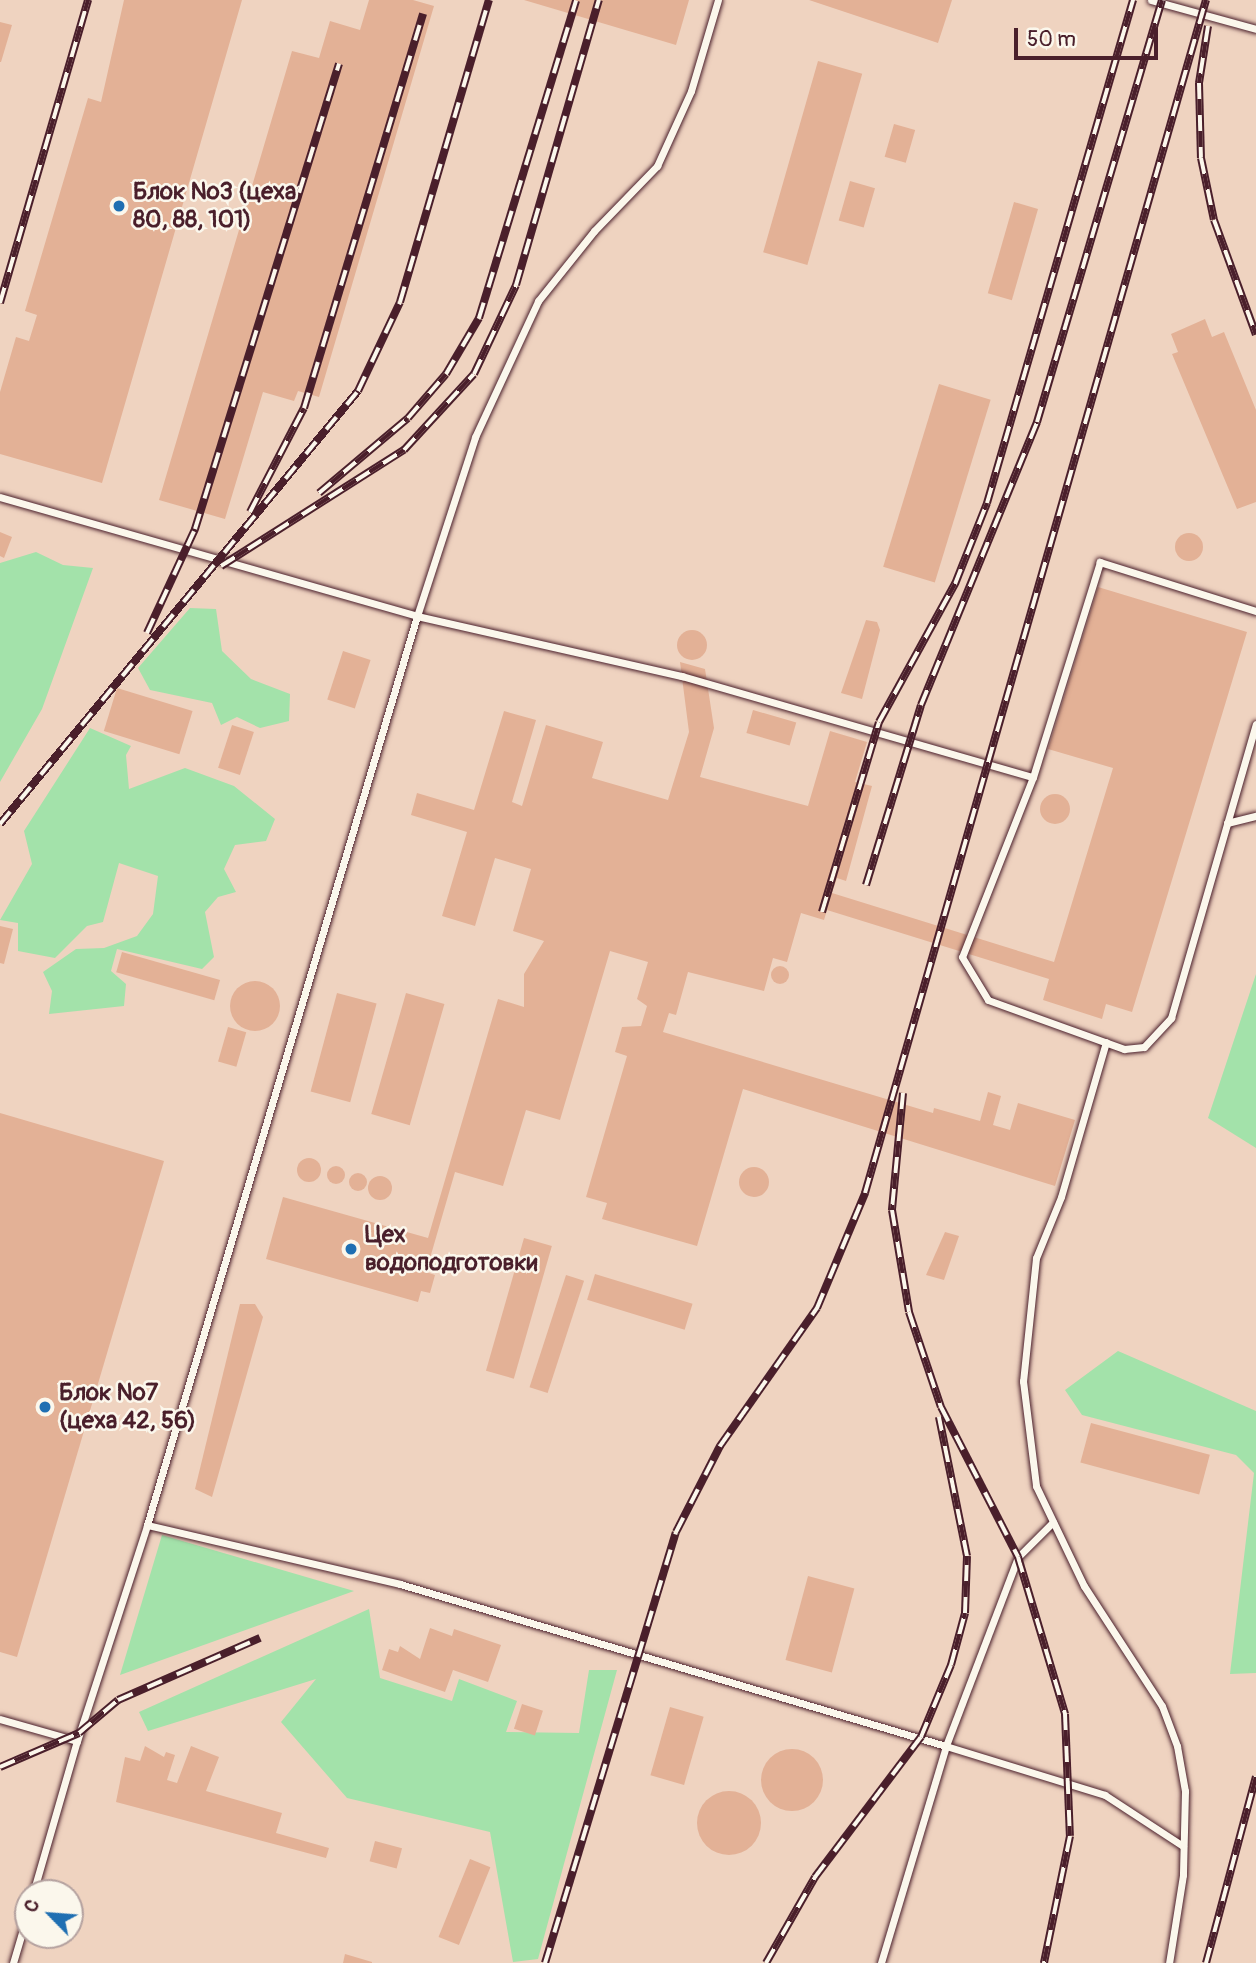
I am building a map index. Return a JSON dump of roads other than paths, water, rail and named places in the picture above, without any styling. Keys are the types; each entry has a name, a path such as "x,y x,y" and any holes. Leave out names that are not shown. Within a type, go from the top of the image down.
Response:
{"lane":[{"path":"37,1879 76,1741 147,1525 417,616 475,437 538,301 594,231 657,166 691,91 718,0"},
{"path":"1151,0 1256,30"},
{"path":"0,498 417,616 682,676 1033,777"},
{"path":"1256,611 1100,562 1033,777 962,957 988,1000 1106,1042 1143,1047 1171,1018 1256,724"},
{"path":"1227,823 1256,816"},
{"path":"1106,1042 1062,1197 1036,1258 1023,1381 1036,1486 1084,1586 1171,1726 1185,1791 1183,1846 1169,1963"},
{"path":"881,1963 946,1746 1018,1557 1054,1522"},
{"path":"147,1525 400,1584 1105,1795 1183,1846"},
{"path":"0,1719 76,1741"}],"railway":[{"path":"0,303 88,0"},
{"path":"0,824 358,391 400,302 489,0"},
{"path":"319,493 408,418 446,374 479,318 576,0"},
{"path":"221,566 404,450 474,374 516,285 599,0"},
{"path":"822,912 879,722 955,584 987,503 1133,0"},
{"path":"866,885 921,705 1037,422 1162,0"},
{"path":"545,1963 676,1532 720,1446 817,1308 865,1193 1206,0"},
{"path":"250,512 304,408 423,14"},
{"path":"1208,26 1199,83 1201,158 1214,220 1256,335"},
{"path":"147,633 195,529 339,64"},
{"path":"903,1093 892,1210 909,1312 941,1407 1018,1557 1065,1714 1070,1836 1044,1963"},
{"path":"766,1963 815,1877 921,1737 951,1665 965,1613 967,1556 939,1417"},
{"path":"0,1767 79,1733 118,1700 260,1638"},
{"path":"1206,1963 1256,1777"}],"place":[{"name":"Блок №3 (цеха 80, 88, 101)","path":"119,206"},
{"name":"Цех водоподготовки","path":"351,1249"},
{"name":"Блок №7 (цеха 42, 56)","path":"45,1407"}]}
